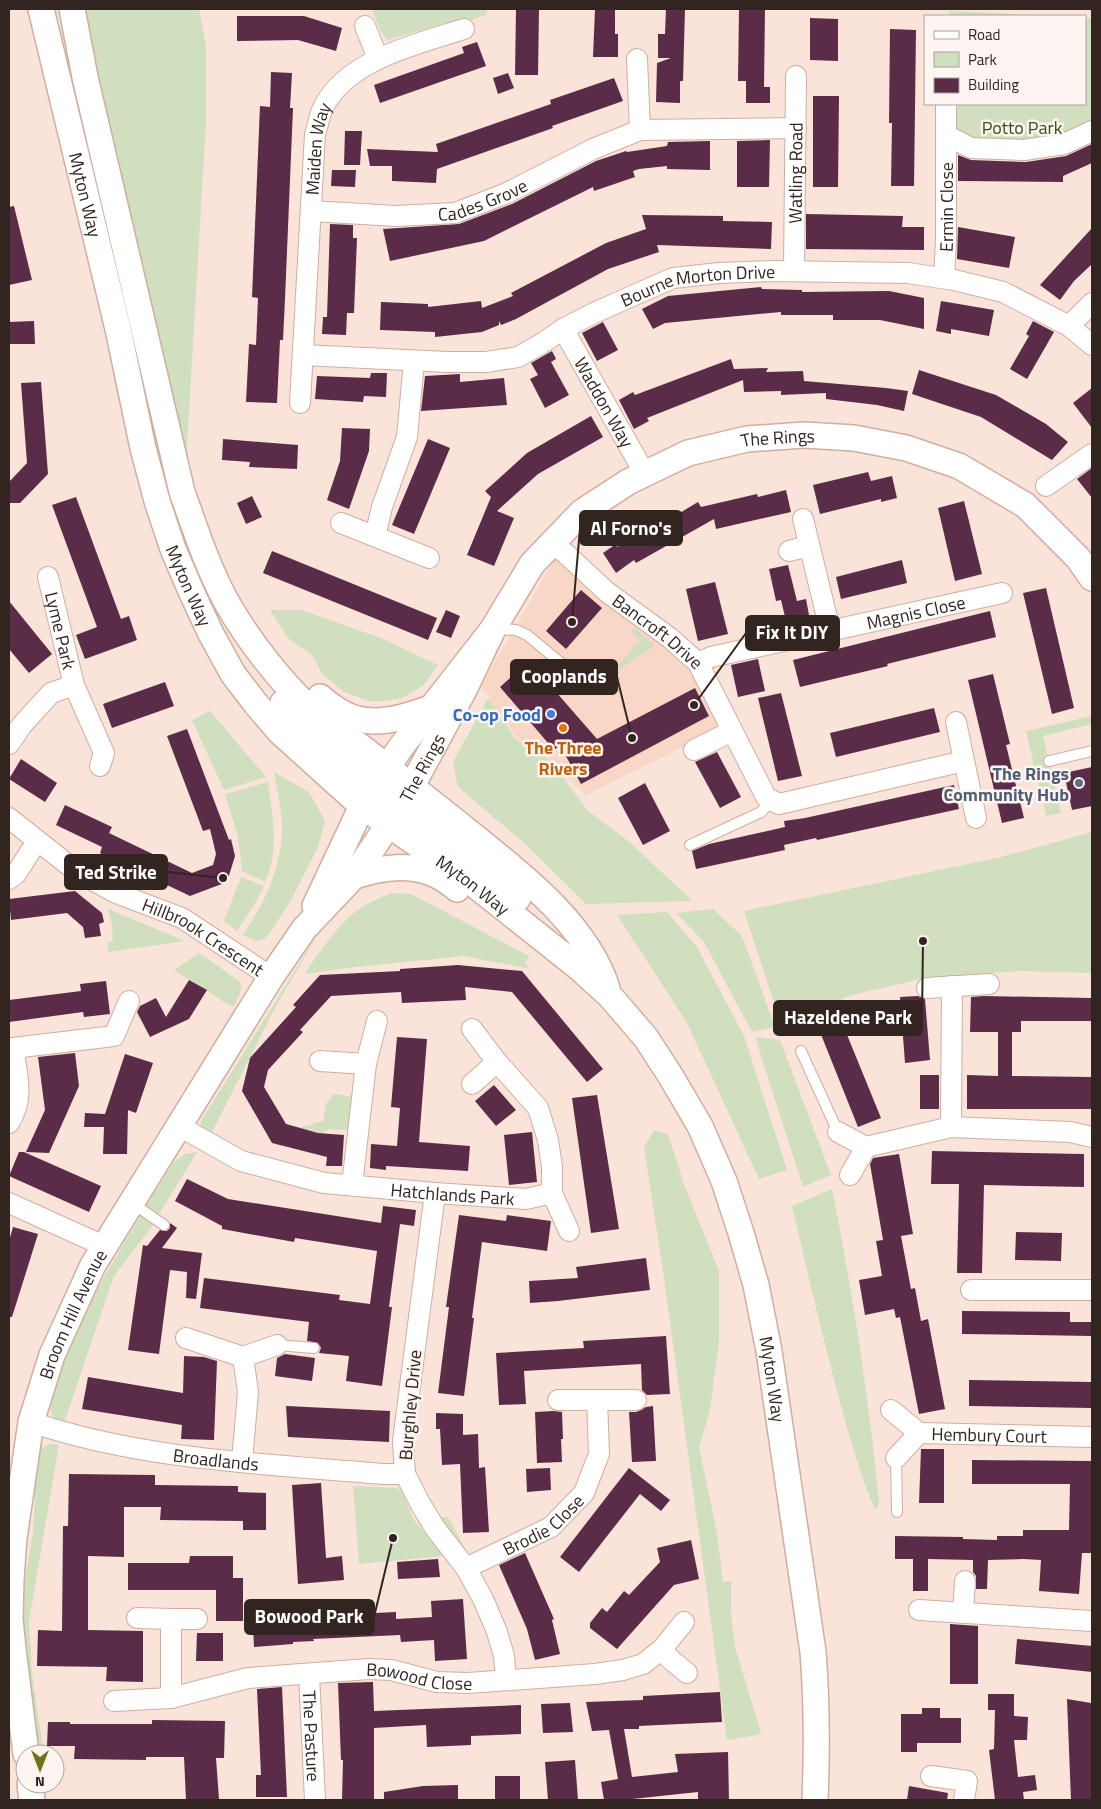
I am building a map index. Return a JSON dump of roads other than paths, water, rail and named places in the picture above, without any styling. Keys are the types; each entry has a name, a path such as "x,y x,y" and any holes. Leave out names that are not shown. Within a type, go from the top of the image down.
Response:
{"street":[{"name":"Myton Way","path":"41,9 118,329 143,448 158,501 173,549 210,634 233,674 280,732 389,797 432,803 501,859 538,891 585,943 602,971 610,996"},
{"name":"Myton Way","path":"72,9 85,77 182,492 204,552 222,592 252,639 284,681 389,797 466,878 578,967 610,996 646,1038 700,1126 724,1181 756,1285 769,1351 813,1652 817,1740 815,1800"},
{"path":"365,26 378,59"},
{"name":"Maiden Way","path":"300,403 315,134 322,108 348,76 378,59 406,47 464,29"},
{"path":"637,59 640,130"},
{"name":"Watling Road","path":"794,271 796,76"},
{"name":"Ermin Close","path":"944,278 946,241 946,105"},
{"name":"Cades Grove","path":"311,211 396,216 455,213 506,193 593,149 640,130 796,128"},
{"name":"Ermin Close","path":"946,135 972,148 1024,150 1064,144 1092,131"},
{"name":"Bourne Morton Drive","path":"304,355 414,361 486,362 518,357 594,313 673,278 719,273 794,271 908,273 944,278 1003,292 1069,326 1092,345"},
{"path":"1069,326 1092,303"},
{"name":"Waddon Way","path":"563,330 645,474"},
{"path":"375,536 382,507 407,437 414,361"},
{"name":"The Rings","path":"389,797 431,752 465,688 493,629 532,564 582,512 628,482 688,454 747,439 812,435 854,438 906,448 959,466 1025,505 1078,558 1092,578"},
{"path":"1046,486 1092,454"},
{"path":"803,519 830,630"},
{"path":"341,523 429,558"},
{"name":"Bancroft Drive","path":"552,543 607,592 670,638 698,664 766,797 772,800"},
{"path":"789,551 809,546"},
{"name":"Lyme Park","path":"48,576 74,685 104,753 100,766"},
{"name":"Magnis Close","path":"698,664 711,657 1002,593"},
{"name":"The Rings","path":"389,797 401,747 493,629"},
{"path":"252,639 285,661 315,694 340,712 354,718 390,721 434,707"},
{"name":"Lyme Park","path":"9,744 22,725 51,693 74,685"},
{"path":"956,722 976,818"},
{"path":"694,750 732,731"},
{"path":"772,800 778,804 964,761"},
{"name":"Broom Hill Avenue","path":"304,929 346,841 389,797"},
{"name":"Broom Hill Avenue","path":"25,1744 11,1650 10,1619 14,1538 31,1422 52,1354 93,1265 104,1246 271,977 304,929 354,876 389,797"},
{"path":"389,797 461,851 545,921 578,967"},
{"name":"Hillbrook Crescent","path":"9,818 76,871 116,893 182,918 271,977"},
{"path":"9,879 16,874 37,840"},
{"path":"354,876 377,868 391,867 422,871 436,875 493,912 523,923"},
{"path":"927,988 989,984"},
{"path":"951,1127 952,986"},
{"path":"9,1123 15,1113 20,1095 11,1048 114,1036 129,1001"},
{"path":"352,1185 366,1064 377,1021"},
{"path":"472,1029 497,1062 538,1108 548,1140 552,1167 552,1193 569,1231"},
{"path":"320,1061 366,1064"},
{"path":"472,1084 497,1062"},
{"name":"Hatchlands Park","path":"179,1126 241,1161 324,1183 526,1199 552,1193"},
{"path":"838,1132 866,1147 951,1127 1070,1132 1092,1136"},
{"path":"850,1175 866,1147"},
{"name":"Burghley Drive","path":"435,1193 403,1442 405,1474 434,1528 466,1568 484,1601 497,1632 504,1656 506,1680"},
{"path":"9,1203 104,1246"},
{"path":"971,1290 1092,1290"},
{"path":"186,1338 243,1357 277,1345"},
{"path":"242,1461 248,1392 243,1357"},
{"path":"558,1400 636,1400"},
{"name":"Brodie Close","path":"466,1568 551,1527 584,1493 599,1454 597,1400"},
{"path":"891,1410 919,1433"},
{"name":"Broadlands","path":"31,1422 61,1432 200,1459 384,1474 405,1474"},
{"name":"Hembury Court","path":"896,1458 919,1433 1092,1437"},
{"path":"964,1613 965,1581"},
{"path":"919,1610 1092,1621"},
{"path":"137,1618 197,1619"},
{"path":"171,1619 171,1698"},
{"name":"Bowood Close","path":"114,1701 171,1698 248,1678 368,1669 391,1670 437,1682 468,1683 595,1674 623,1670 643,1664 662,1649 684,1622"},
{"path":"662,1649 686,1673"},
{"name":"The Pasture","path":"309,1674 315,1800"},
{"path":"931,1776 967,1781 964,1800"}],"lane":[{"path":"493,629 516,630 527,635 578,677"},
{"path":"1049,761 1092,751"},
{"path":"690,845 761,812 772,800"},
{"path":"801,1051 838,1132"},
{"path":"132,1203 164,1225"},
{"path":"277,1345 314,1348"},
{"path":"896,1458 897,1512"}],"place":[{"name":"Al Forno's","path":"572,622"},
{"name":"Fix It DIY","path":"694,705"},
{"name":"Co-op Food","path":"551,714"},
{"name":"The Three Rivers","path":"563,728"},
{"name":"Cooplands","path":"632,738"},
{"name":"The Rings Community Hub","path":"1079,783"},
{"name":"Ted Strike","path":"223,878"},
{"name":"Hazeldene Park","path":"923,941"},
{"name":"Bowood Park","path":"393,1538"}],"park label":[{"name":"Potto Park","path":"1022,127"}]}
